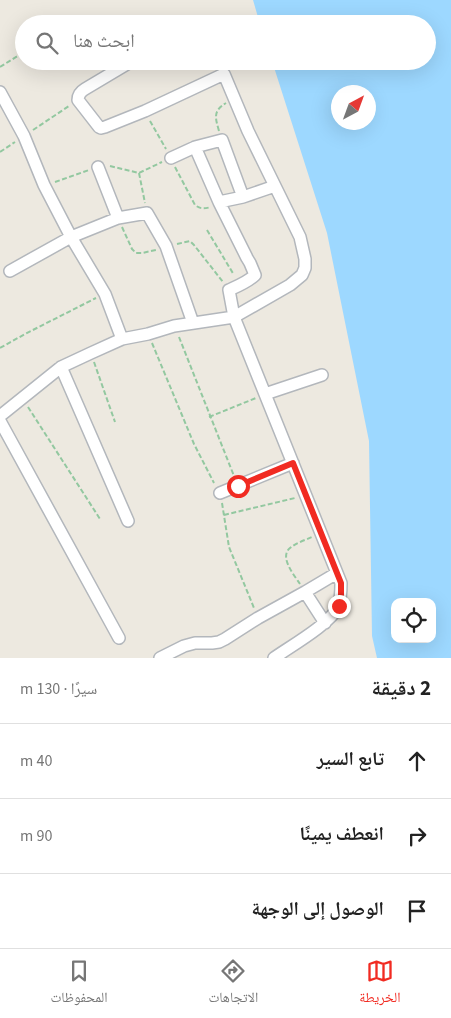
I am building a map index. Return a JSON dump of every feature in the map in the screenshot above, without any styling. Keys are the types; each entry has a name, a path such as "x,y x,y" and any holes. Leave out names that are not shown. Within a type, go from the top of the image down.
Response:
{"street":[{"path":"0,416 61,367 122,339 174,326 234,317 290,285 302,275 305,268 300,237 248,131 224,74 144,111 101,128 78,100 78,96 83,90 117,70"},
{"path":"0,92 24,136 44,186 71,237 105,294 122,339"},
{"path":"171,158 195,147 222,140 243,197"},
{"path":"195,147 219,202 255,275 234,288 234,317 341,583 339,606 333,615 325,623 274,658"},
{"path":"98,167 118,218"},
{"path":"219,202 243,197 275,186"},
{"path":"10,271 71,237 118,218 147,213 166,246 193,323"},
{"path":"61,367 128,521"},
{"path":"265,394 322,376"},
{"path":"0,421 119,638"},
{"path":"220,493 293,463"},
{"path":"160,658 184,646 195,643 219,642 337,573"},
{"path":"305,592 325,623"}],"path":[{"path":"0,67 15,58"},
{"path":"0,152 78,100"},
{"path":"144,111 195,205 203,209 210,208 219,202"},
{"path":"216,112 216,121 222,140"},
{"path":"44,186 98,167 112,166 139,173 171,158"},
{"path":"139,173 147,213"},
{"path":"118,218 132,250 136,253 142,254 190,241 234,288"},
{"path":"207,230 234,288"},
{"path":"0,348 105,294"},
{"path":"174,326 238,486"},
{"path":"148,334 194,444 220,493"},
{"path":"91,353 116,422"},
{"path":"209,416 265,394"},
{"path":"22,398 100,520"},
{"path":"258,618 229,547 224,515 306,495"},
{"path":"305,592 287,562 286,554 288,549 321,532"}],"water":[{"path":"253,0 451,0 451,658 377,658 372,636 369,441 327,233 275,70 436,70 436,15 257,15"}],"route":[{"path":"238,486 293,463 341,583 339,606"}]}
